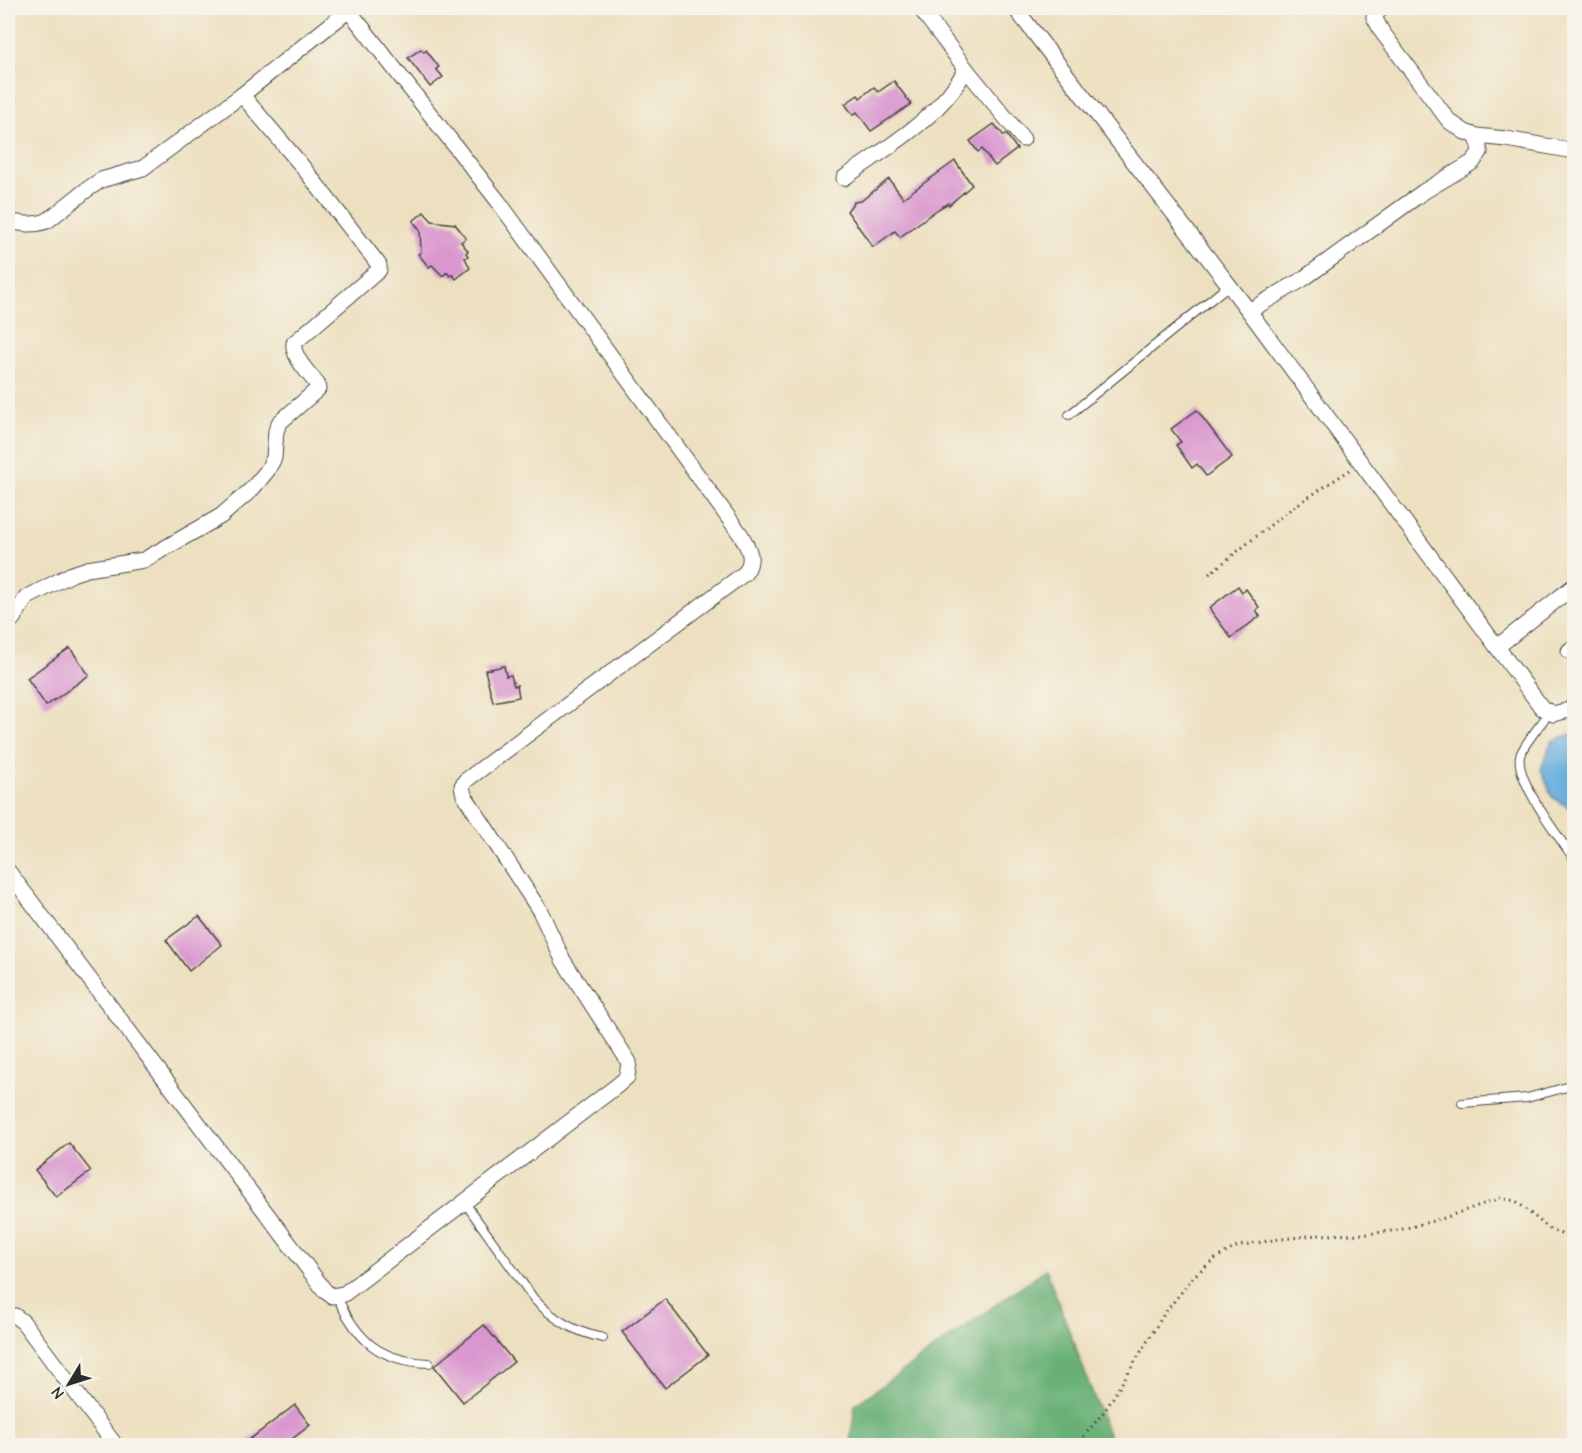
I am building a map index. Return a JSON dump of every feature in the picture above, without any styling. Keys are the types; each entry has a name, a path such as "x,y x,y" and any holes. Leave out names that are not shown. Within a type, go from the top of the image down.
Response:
{"street":[{"path":"920,8 1023,139"},
{"path":"1016,8 1249,311 1542,708 1549,713 1560,713 1575,706"},
{"path":"1380,8 1374,17 1382,32 1449,121 1465,132 1477,136 1575,151"},
{"path":"8,221 31,225 47,221 101,180 143,168 242,95 348,9 505,211 741,535 749,549 751,560 745,573 464,782 462,786 464,795 540,911 563,960 629,1062 627,1077 465,1203 337,1297 325,1291 8,871"},
{"path":"844,178 933,111 957,86 966,69"},
{"path":"8,624 29,596 87,568 150,558 214,520 252,489 274,458 276,431 279,423 318,389 317,384 296,355 294,344 379,270 379,265 316,184 242,95"},
{"path":"1249,311 1303,279 1423,192 1473,162 1480,152 1477,136"},
{"path":"1497,647 1575,586"},
{"path":"8,1315 15,1316 23,1322 116,1446"}],"lane":[{"path":"1069,415 1229,285"},
{"path":"1549,713 1522,749 1519,764 1534,799 1575,859"},
{"path":"1462,1103 1527,1098 1575,1085"},
{"path":"465,1203 534,1299 546,1312 568,1326 603,1338"},
{"path":"337,1297 354,1328 375,1348 385,1355 407,1362 429,1363"}],"path":[{"path":"1209,574 1292,508 1361,463"},
{"path":"1076,1446 1106,1408 1164,1314 1195,1275 1216,1258 1238,1246 1295,1238 1399,1230 1444,1218 1500,1198 1516,1201 1548,1228 1575,1240"}],"green space":[{"path":"1046,1269 1112,1445 850,1445 855,1405"}],"water":[{"path":"1574,733 1574,811 1552,797 1541,769 1552,741"}],"building":[{"path":"421,49 424,52 426,50 439,67 436,69 443,77 430,87 408,58"},
{"path":"894,81 911,104 871,131 857,112 853,115 845,104 858,95 860,98 874,87 878,92"},
{"path":"994,124 1004,136 1006,134 1017,149 995,166 982,149 978,152 970,141"},
{"path":"955,161 972,185 949,205 948,203 938,209 900,237 895,231 873,247 847,211 854,202 861,201 889,179 903,198"},
{"path":"424,212 432,221 455,224 466,238 461,242 468,251 466,253 468,256 465,258 470,268 456,279 447,272 443,276 432,265 429,267 418,254 421,252 420,230 413,221"},
{"path":"1197,410 1232,457 1206,476 1197,464 1192,468 1176,445 1181,442 1171,429"},
{"path":"1238,586 1242,592 1246,589 1259,607 1256,610 1260,616 1231,638 1209,608"},
{"path":"70,648 89,675 46,706 27,678"},
{"path":"504,666 506,676 511,675 514,686 517,685 519,697 493,702 485,670"},
{"path":"199,916 222,945 189,971 166,940"},
{"path":"69,1143 91,1171 56,1197 35,1170"},
{"path":"665,1299 708,1355 665,1388 622,1332"},
{"path":"484,1325 514,1362 463,1402 434,1366"},
{"path":"295,1405 310,1425 283,1446 241,1446"}]}
